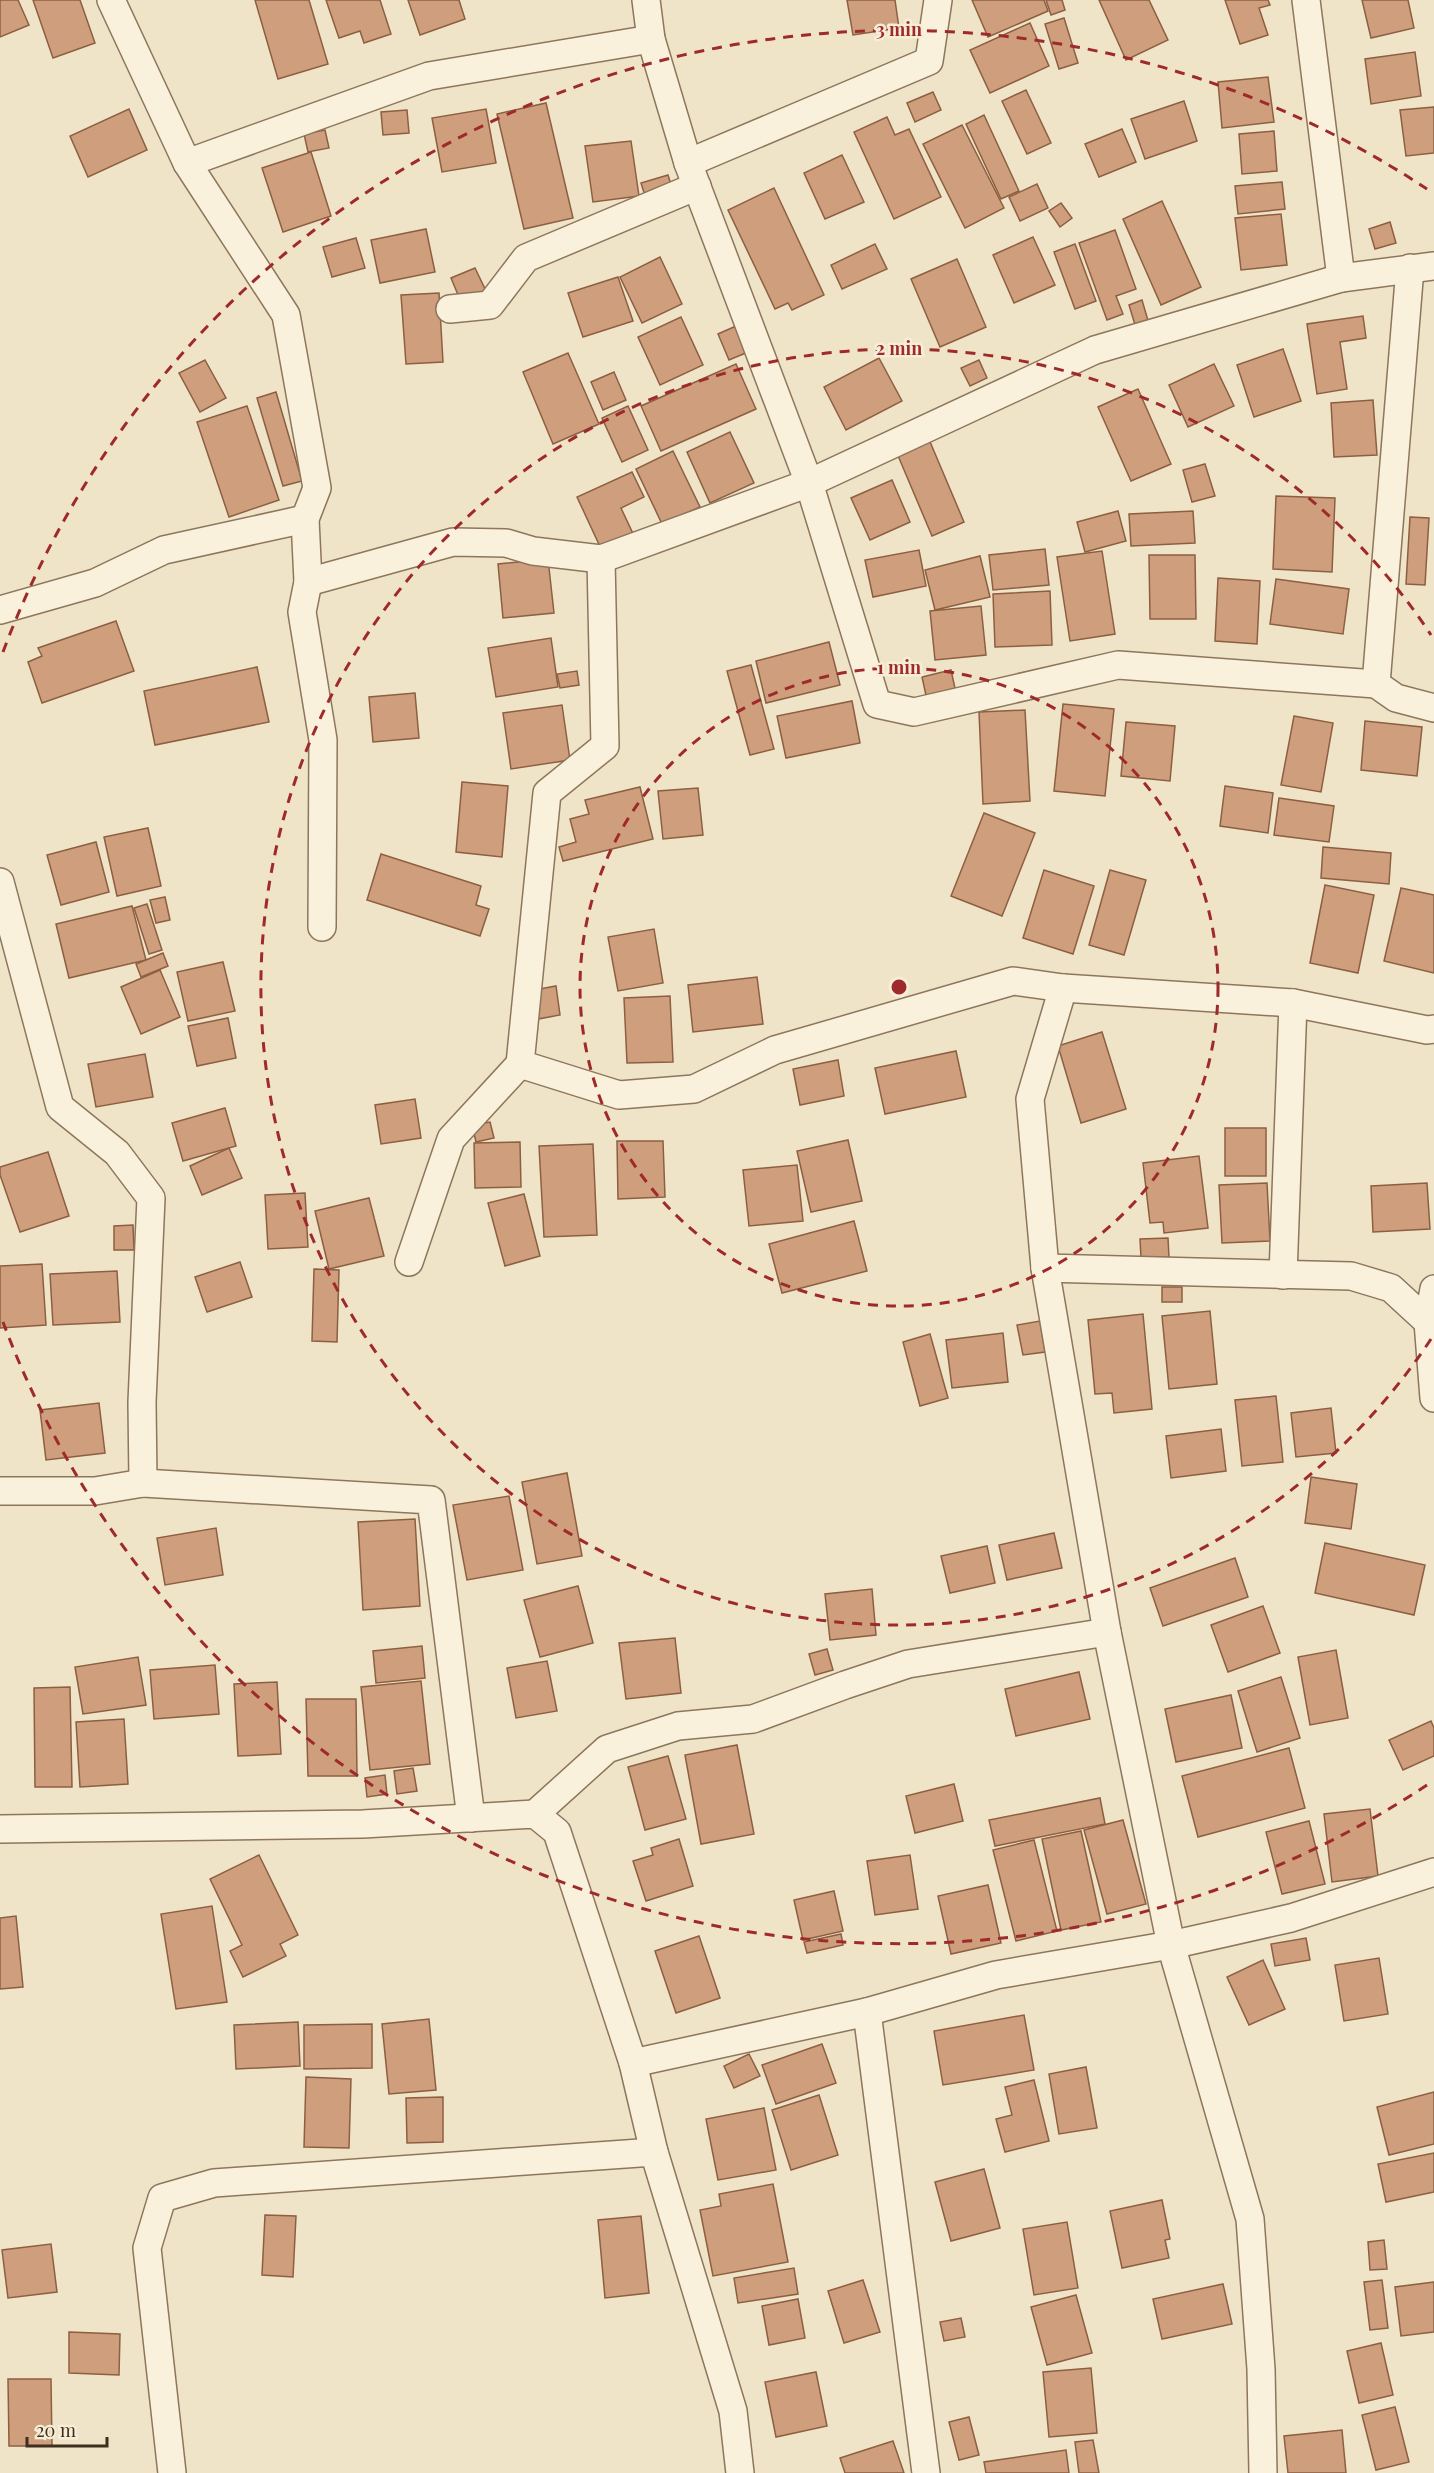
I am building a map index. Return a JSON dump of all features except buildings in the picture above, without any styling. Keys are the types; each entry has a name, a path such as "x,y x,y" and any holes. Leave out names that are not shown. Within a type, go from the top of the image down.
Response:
{"street":[{"path":"111,0 187,163 286,315 317,488 305,519 308,582 302,612 323,740 322,927"},
{"path":"646,0 651,39 693,174 809,483 877,704 914,712 1118,665 1376,684 1396,698 1434,708"},
{"path":"450,309 490,305 526,258 693,174 928,61 938,0"},
{"path":"1306,0 1341,278"},
{"path":"187,163 429,76 651,39"},
{"path":"308,582 453,542 506,543 533,551 601,559 809,483 1095,350 1341,278 1422,267 1376,684"},
{"path":"0,610 95,584 164,550 305,519"},
{"path":"409,1262 451,1139 520,1064 547,793 605,746 601,559"},
{"path":"0,882 60,1107 117,1153 151,1198 142,1402 143,1484"},
{"path":"520,1064 619,1095 694,1089 774,1050 1012,981 1063,988 1293,1003 1427,1030 1434,1029"},
{"path":"1063,988 1030,1100 1045,1268 1107,1632 1171,1945 1250,2219 1261,2369 1263,2473"},
{"path":"1283,1275 1293,1003"},
{"path":"1045,1268 1351,1276 1391,1288 1428,1322"},
{"path":"1434,1289 1428,1322 1434,1398"},
{"path":"0,1491 95,1491 143,1484 431,1500 471,1818"},
{"path":"0,1829 363,1824 535,1814 607,1749 678,1726 753,1719 908,1664 1107,1632"},
{"path":"535,1814 557,1832 633,2063 654,2152 733,2411 740,2473"},
{"path":"633,2063 867,2012 996,1976 1171,1945 1291,1918 1434,1872"},
{"path":"867,2012 926,2473"},
{"path":"172,2473 147,2248 162,2198 214,2183 654,2152"}]}
